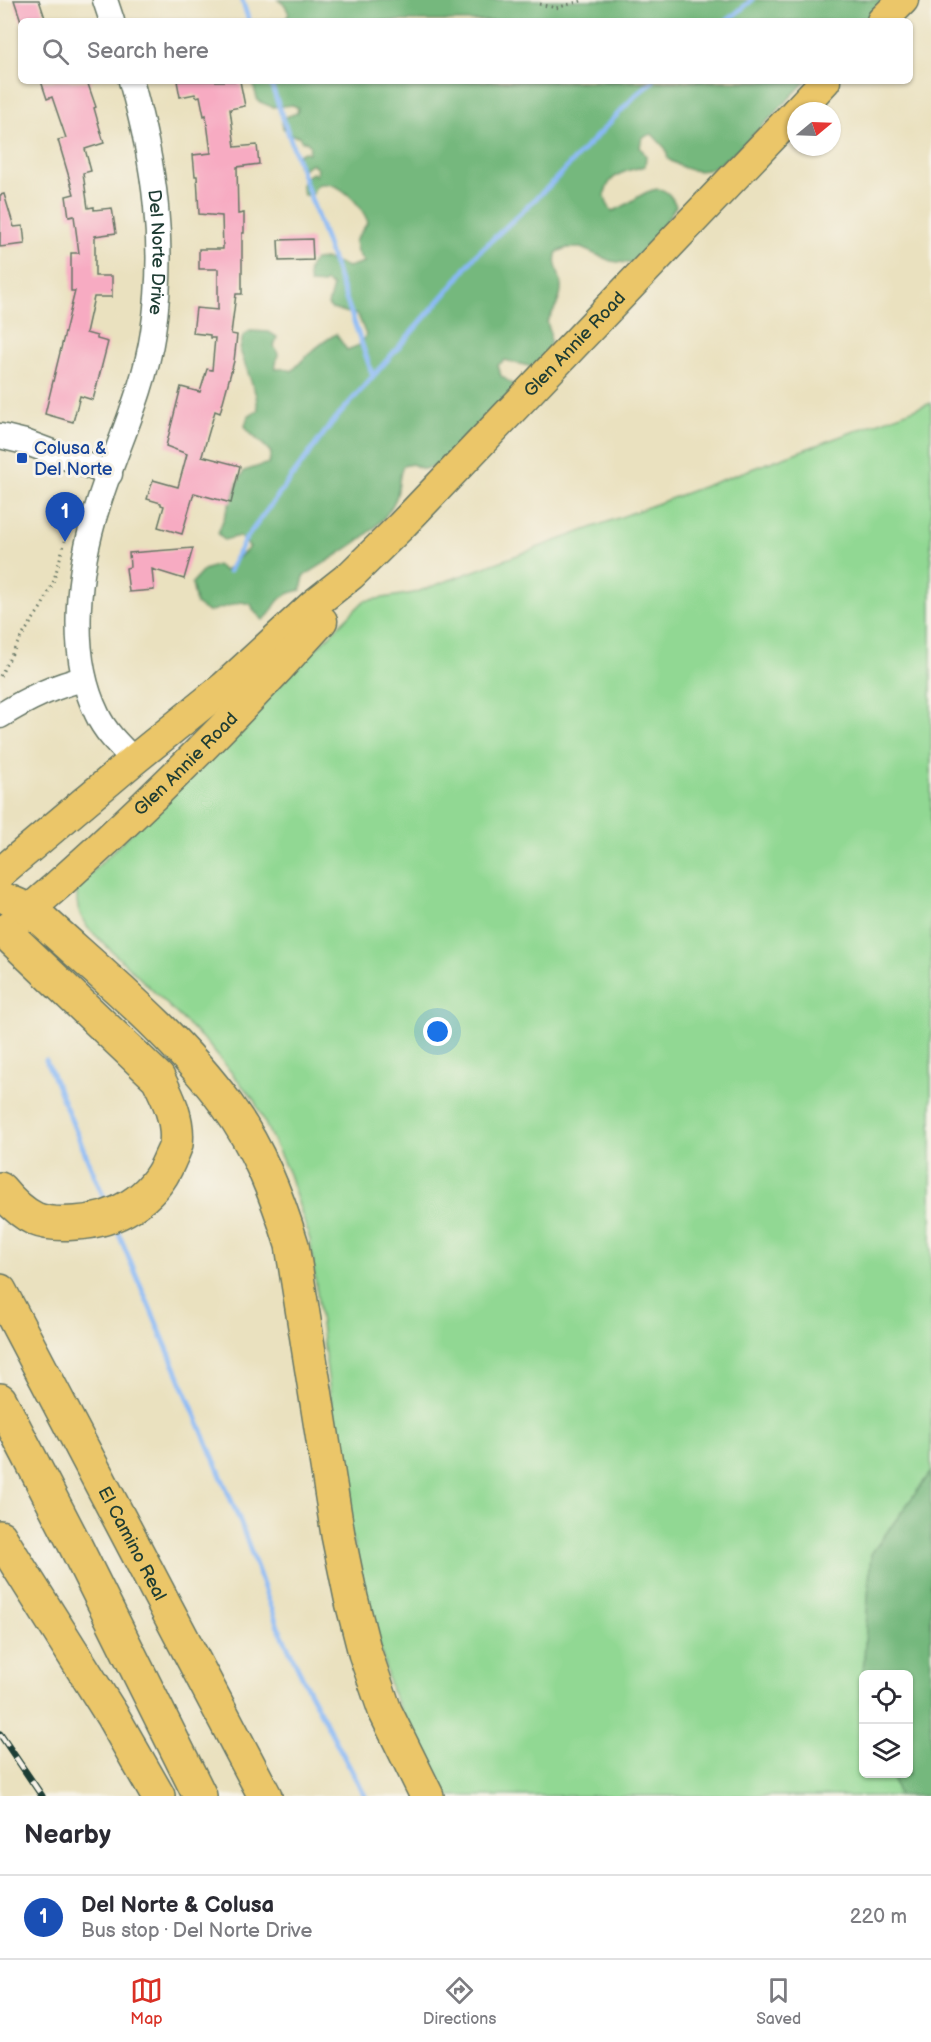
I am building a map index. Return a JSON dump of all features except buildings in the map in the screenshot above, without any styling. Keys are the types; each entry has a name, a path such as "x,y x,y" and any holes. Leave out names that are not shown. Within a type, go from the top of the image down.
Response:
{"highway":[{"path":"30,909 169,1037 228,1105 259,1157 280,1203 292,1245 338,1535 351,1598 362,1642 385,1711 427,1796"},
{"path":"0,1189 8,1199 34,1218 59,1224 88,1222 115,1216 150,1191 165,1170 176,1144 173,1108 158,1078 2,930"},
{"name":"El Camino Real","path":"0,1291 265,1796"},
{"path":"0,1400 200,1796"},
{"path":"0,1537 113,1717 158,1796"}],"main road":[{"path":"885,18 903,0"},
{"name":"Glen Annie Road","path":"805,102 822,84"},
{"name":"Glen Annie Road","path":"0,873 224,687 312,605 351,575 787,120"},
{"name":"Glen Annie Road","path":"2,930 30,909 162,788 227,723 323,619 351,575"},
{"path":"0,896 30,909"}],"street":[{"path":"105,0 111,18"},
{"name":"Del Norte Drive","path":"132,84 148,145 155,186 158,247 157,298 144,371 135,404 98,503 89,536 81,582 78,629 84,679 97,716 111,736 134,760"},
{"path":"0,436 25,442 110,474"},
{"path":"0,716 26,699 63,684 84,679"}],"path":[{"path":"540,4 556,8 585,0"},
{"path":"70,520 76,499"},
{"path":"0,676 20,639 42,606 53,583 67,531"}],"green space":[{"path":"278,0 886,0 868,18 286,18 289,14 285,5"},
{"path":"253,84 803,84 743,145 717,166 707,170 691,170 677,165 668,159 666,149 652,134 642,137 640,147 646,156 645,166 627,171 614,178 607,187 606,199 612,211 646,192 662,190 670,195 676,206 663,226 666,233 634,264 611,261 581,248 567,248 557,252 555,261 561,290 557,304 547,322 550,343 543,357 532,367 505,360 498,365 501,376 514,385 513,393 439,466 423,469 412,464 403,466 396,498 380,522 356,542 304,576 301,590 280,599 263,620 251,604 241,602 208,612 196,604 192,583 204,570 217,565 225,571 250,547 239,536 224,540 218,533 244,471 269,463 271,453 245,426 248,416 258,410 256,395 240,350 243,336 250,331 269,332 277,337 274,346 278,354 275,369 292,371 312,351 336,334 347,350 360,345 366,335 358,315 332,309 328,305 333,286 326,282 323,284 310,283 308,273 315,260 326,259 348,267 364,262 357,252 355,241 368,222 355,201 333,185 317,185 311,196 304,195 303,179 313,173 316,176 318,169 312,163 302,169 297,165 297,156 304,152 309,153 310,145 306,141 302,142 299,136 290,135 283,128 282,122 286,117 297,113 298,108 293,105 272,107 258,101"},
{"path":"931,403 931,1472 871,1554 863,1670 859,1670 859,1778 892,1778 899,1796 440,1796 391,1690 346,1515 310,1240 289,1174 254,1100 207,1043 88,928 78,909 77,887 364,601 414,593"},
{"path":"931,1472 931,1796 899,1796 892,1778 913,1778 913,1670 863,1670 871,1554"}],"waterway":[{"path":"242,0 248,18"},
{"path":"731,18 752,0"},
{"path":"271,84 373,376"},
{"path":"229,571 245,540 331,424 453,285 476,255 548,187 636,95 649,84"},
{"path":"46,1060 107,1205"},
{"path":"115,1225 240,1521 277,1624 309,1691 365,1796"}],"railway":[{"path":"0,1734 42,1796"}],"place":[{"name":"Colusa & Del Norte","path":"22,458"},
{"name":"Del Norte & Colusa","path":"65,542"}]}
